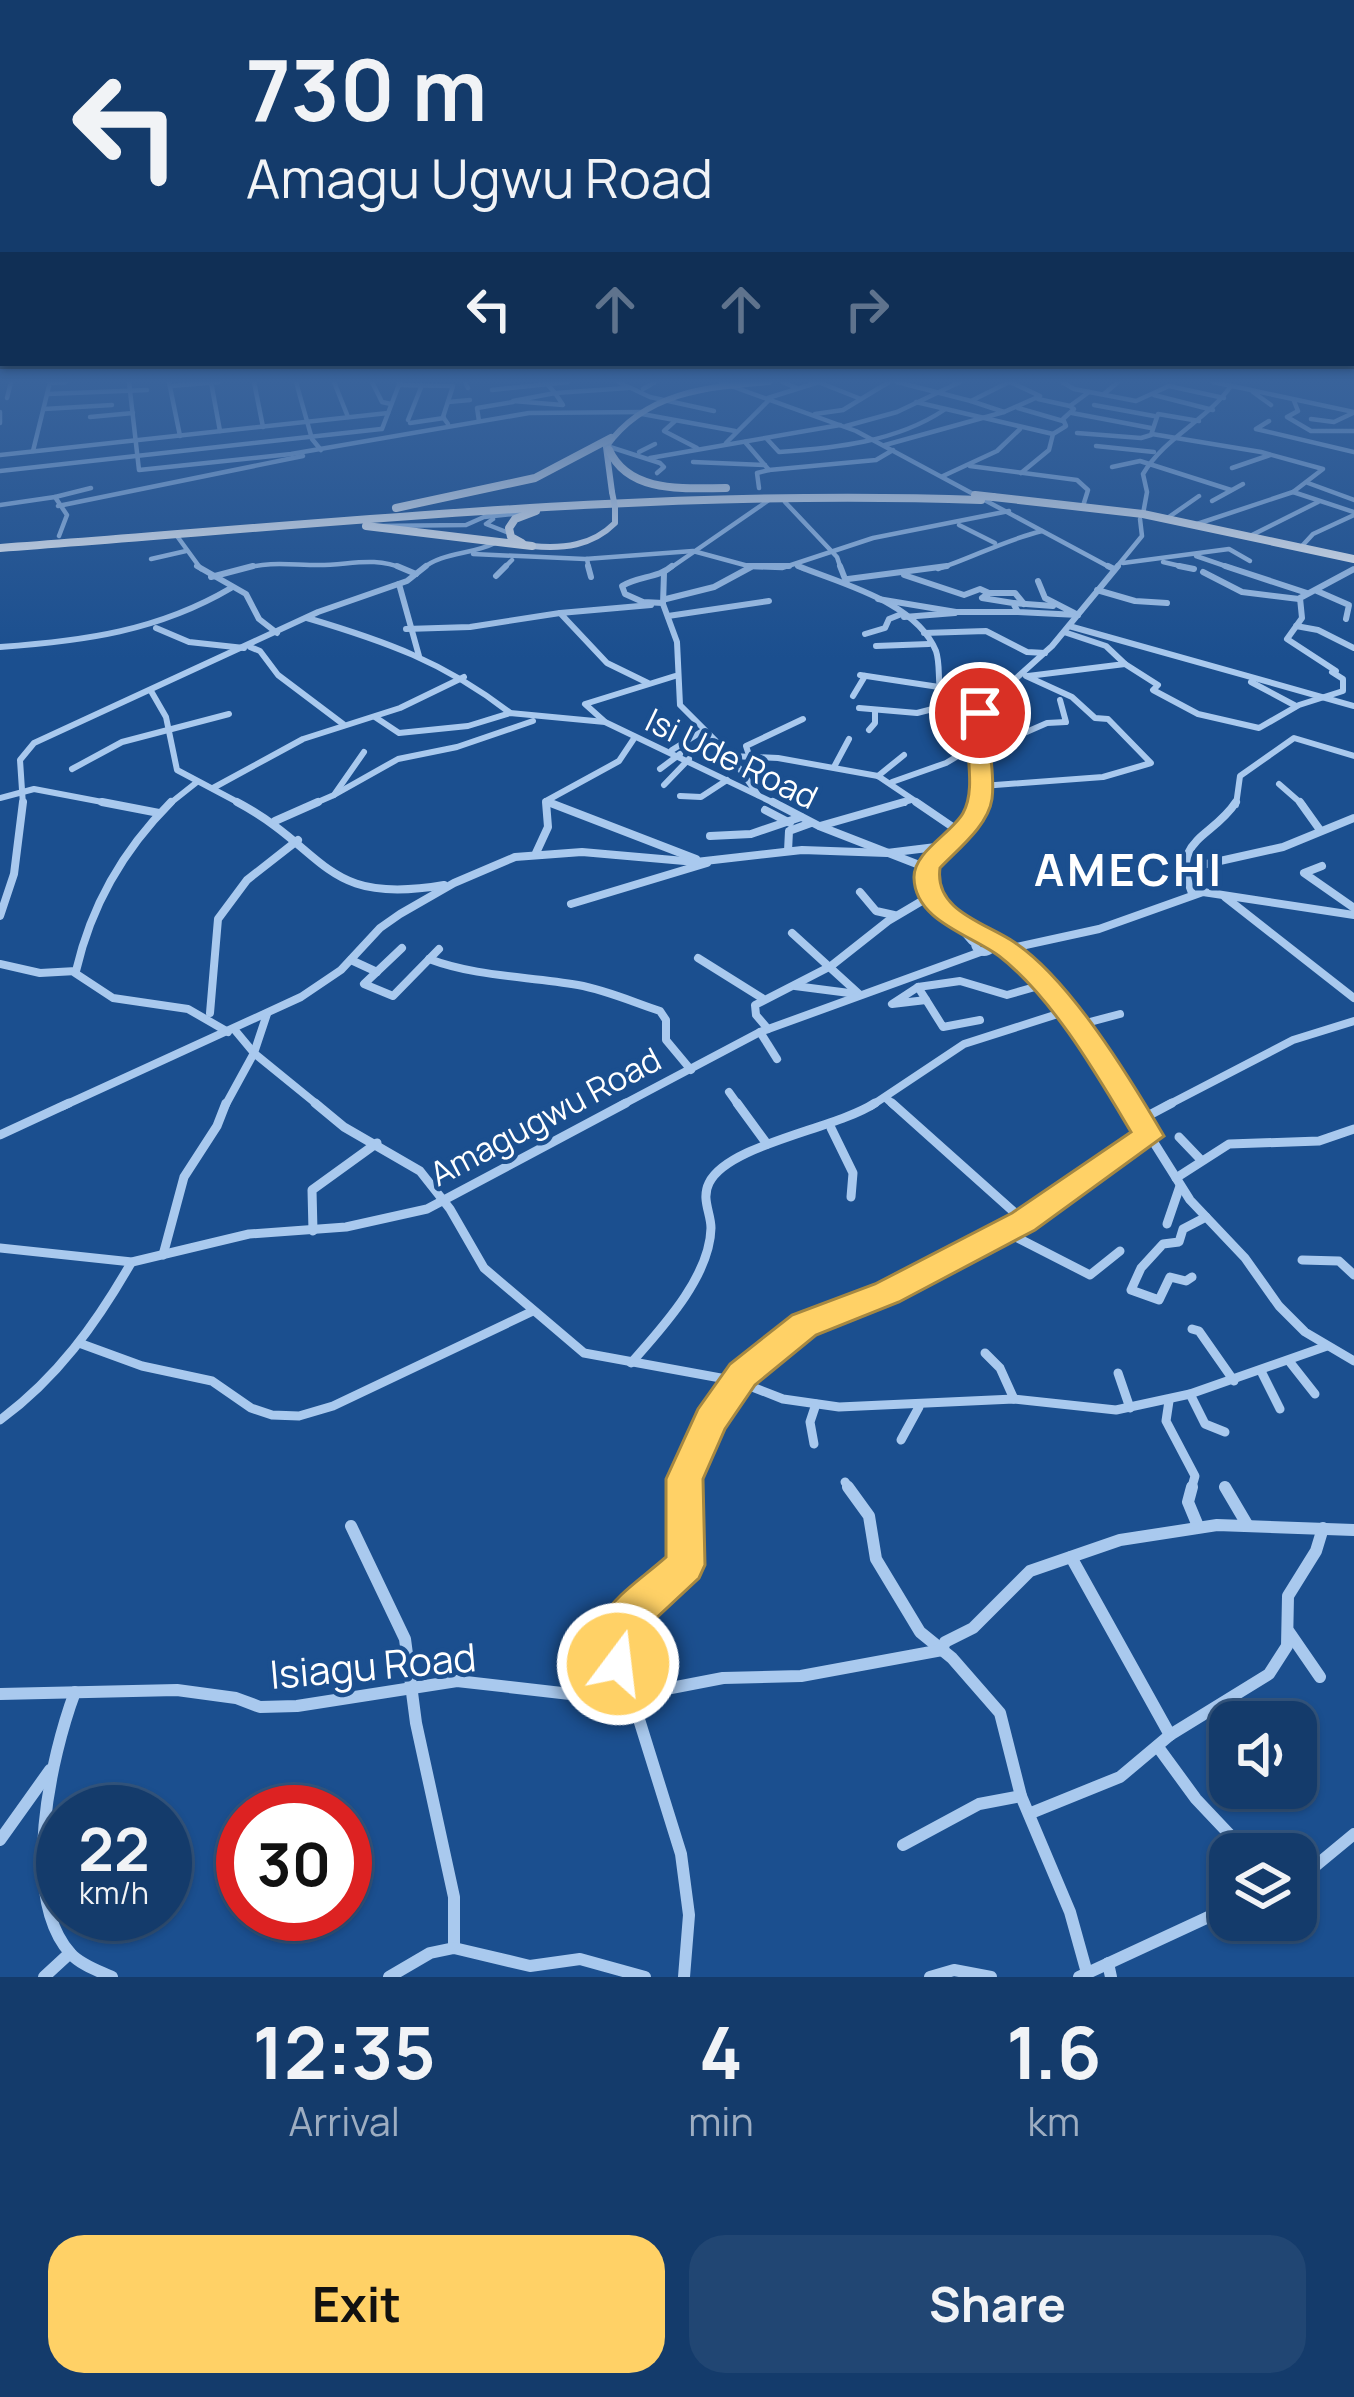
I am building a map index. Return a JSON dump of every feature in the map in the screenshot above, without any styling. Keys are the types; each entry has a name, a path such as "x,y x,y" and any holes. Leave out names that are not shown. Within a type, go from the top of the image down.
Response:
{"highway":[{"path":"367,512 530,482 548,474"},
{"path":"632,474 646,481 1083,506 1354,564"},
{"path":"0,544 367,512 791,490"},
{"path":"0,544 177,536 567,504 816,494 987,498 1166,518 1302,546 1342,556 1354,564"},
{"path":"496,542 509,534 511,524 521,516 567,504"},
{"path":"289,526 371,526 532,546"},
{"path":"509,534 532,546"}],"main road":[{"path":"532,546 560,548 596,539 615,523 610,474"}],"street":[{"path":"58,506 224,474"},
{"path":"757,474 759,488"},
{"path":"940,474 1118,566 1229,549 1250,561"},
{"path":"943,476 948,474"},
{"path":"1034,474 1080,481 1088,490 1083,506"},
{"path":"1143,474 1147,492 1142,536 1067,629 980,713 976,742 982,786 975,814 927,868 932,895 972,942 1009,951 1099,929 1192,893 1219,892 1354,912"},
{"path":"1184,474 1231,490"},
{"path":"1197,524 1293,492 1319,474"},
{"path":"1309,483 1354,500"},
{"path":"1212,501 1243,484"},
{"path":"0,505 91,488"},
{"path":"1293,492 1354,513"},
{"path":"785,502 816,502 816,494"},
{"path":"663,602 637,600 622,588 638,577 664,573 775,496 832,553 847,583"},
{"path":"1166,518 1199,496"},
{"path":"55,497 68,518 59,536"},
{"path":"1252,535 1318,502"},
{"path":"0,916 14,874 24,815 20,757 34,743 306,618 399,584 435,559 472,554 588,559 693,551 752,567 796,566 898,532 959,525 1009,512"},
{"path":"371,526 466,525 523,513"},
{"path":"1302,546 1312,534 1354,513"},
{"path":"499,515 486,524 509,534"},
{"path":"959,525 995,543"},
{"path":"847,583 904,575 1043,530"},
{"path":"177,536 211,577 248,597 259,619 277,633"},
{"path":"472,554 496,542"},
{"path":"1342,556 1354,549"},
{"path":"151,559 186,551"},
{"path":"1189,554 1349,605 1346,619"},
{"path":"496,576 513,558"},
{"path":"211,577 271,561 319,565 381,559 418,574"},
{"path":"588,559 591,577"},
{"path":"1150,559 1194,569"},
{"path":"1203,572 1242,592 1298,599 1354,564"},
{"path":"796,566 847,583 902,616 937,655 939,687"},
{"path":"406,629 470,627 663,602 714,587 752,567"},
{"path":"664,573 663,602 677,642 675,676 680,705 701,732 743,760 834,767 878,776 961,832"},
{"path":"904,575 964,595 980,589 1015,593 1024,604"},
{"path":"1038,581 1042,595 1078,615"},
{"path":"399,584 406,629 419,656"},
{"path":"0,647 156,628 231,588"},
{"path":"1097,590 1135,601 1167,603"},
{"path":"989,593 982,598 1062,608"},
{"path":"960,612 964,595"},
{"path":"877,599 960,612"},
{"path":"1298,599 1302,618 1287,639 1336,671 1332,672 1343,679 1341,693"},
{"path":"668,616 736,610 770,601"},
{"path":"1013,603 1018,612"},
{"path":"866,634 902,616 960,612 1078,615"},
{"path":"560,614 607,663 648,683"},
{"path":"306,618 419,656 464,677 510,713"},
{"path":"1295,626 1318,630 1354,648"},
{"path":"156,628 189,641 262,652 278,676 344,725"},
{"path":"1067,629 1106,646 1158,685 1153,690 1164,697 1198,714 1248,726 1268,726 1299,706 1354,689"},
{"path":"1067,629 1354,706"},
{"path":"922,633 986,631 1027,652 1045,653"},
{"path":"876,646 930,644"},
{"path":"1023,676 1125,664"},
{"path":"853,696 863,675 939,687 956,703 980,713"},
{"path":"605,722 585,704 675,676"},
{"path":"982,786 1048,777 1103,777 1151,763 1108,719 1095,718 1072,697 1023,676"},
{"path":"212,789 303,739 375,717 464,677"},
{"path":"1245,678 1279,700 1299,706"},
{"path":"151,691 170,730 175,767 273,822 332,874 361,886 406,891 454,883"},
{"path":"891,783 946,763 976,742 1066,722 1060,700"},
{"path":"859,708 927,712 956,703"},
{"path":"869,730 875,723 875,711"},
{"name":"Isi Ude Road","path":"375,717 396,732 406,733 468,726 510,713 605,722 689,759 770,807 927,868"},
{"path":"72,769 105,749 229,714"},
{"path":"273,822 334,796 398,759 458,747 542,719"},
{"path":"759,798 743,760 746,746 803,719"},
{"path":"661,769 701,732"},
{"path":"546,801 620,761 635,737"},
{"path":"1192,893 1183,870 1200,834 1236,805 1240,776 1294,738 1354,756"},
{"path":"834,767 849,739"},
{"path":"334,796 364,752"},
{"path":"878,776 904,754"},
{"path":"664,784 689,759"},
{"path":"716,773 743,760"},
{"path":"680,796 701,797 727,780"},
{"path":"74,972 100,894 159,813 197,782"},
{"path":"1280,784 1302,804 1319,830"},
{"path":"0,798 21,789 159,813"},
{"path":"710,836 815,825 911,800"},
{"path":"536,853 548,826 546,801"},
{"path":"546,801 610,830 703,862"},
{"path":"753,815 770,807 791,825"},
{"path":"788,851 791,825 801,817"},
{"path":"1183,870 1283,847 1354,818"},
{"path":"210,1013 218,919 247,880 298,840"},
{"path":"0,1135 315,988 351,960 380,928 503,860 536,853 703,862 788,851 886,853 944,846"},
{"path":"571,904 714,861"},
{"path":"1322,866 1304,873 1354,912"},
{"path":"860,892 876,911 896,916"},
{"path":"1219,892 1354,998"},
{"path":"777,1059 754,1010 764,999 830,966 932,895"},
{"path":"955,921 984,936 991,947"},
{"path":"792,933 859,994"},
{"path":"952,959 984,936"},
{"path":"952,959 991,947"},
{"path":"402,948 364,984 394,996 439,949"},
{"path":"1009,951 1076,1025 1178,1182 1294,1322 1354,1361"},
{"path":"698,958 764,999"},
{"path":"429,959 470,974 503,973 586,986 660,1011 666,1021 666,1040 691,1070"},
{"name":"Amagugwu Road","path":"1,1246 131,1262 249,1234 313,1231 394,1218 445,1202 764,1030 952,959"},
{"path":"351,960 377,972"},
{"path":"0,964 40,973 74,972 106,996 210,1013 344,1127 420,1172 445,1202 484,1268 578,1350 737,1381 783,1399 816,1404 920,1405 1014,1399 1130,1408 1234,1381 1327,1346"},
{"path":"926,1000 892,1004 918,987 960,981 1007,995 1042,985"},
{"path":"790,986 859,994"},
{"path":"918,987 944,1028 980,1020"},
{"path":"631,1363 677,1310 694,1282 711,1228 705,1208 710,1180 732,1160 767,1144 831,1128 887,1099 964,1044 1064,1012"},
{"path":"163,1256 184,1178 254,1053 267,1013"},
{"path":"1076,1025 1120,1014"},
{"path":"1140,1120 1293,1040 1354,1021"},
{"path":"729,1092 767,1144"},
{"path":"887,1099 1024,1221"},
{"path":"831,1128 854,1173 850,1197"},
{"path":"1167,1224 1178,1182 1201,1160 1229,1144 1319,1141 1354,1129"},
{"path":"684,1977 688,1915 681,1854 613,1636 622,1621 686,1565 685,1479 711,1420 737,1381 814,1319 887,1293 1024,1221 1149,1136"},
{"path":"1179,1137 1201,1160"},
{"path":"313,1231 312,1190 377,1143"},
{"path":"1192,1277 1186,1281 1171,1277 1159,1300 1131,1290 1141,1268 1162,1244 1179,1242 1184,1229 1206,1217"},
{"path":"1004,1231 1090,1275 1120,1251"},
{"path":"1302,1260 1339,1261 1354,1275"},
{"path":"0,1420 23,1405 80,1343 131,1262"},
{"path":"80,1343 142,1366 212,1381 261,1412 299,1416 333,1406 533,1311"},
{"path":"1192,1329 1199,1331 1234,1381"},
{"path":"985,1353 1009,1382 1014,1399"},
{"path":"1289,1361 1315,1394"},
{"path":"1262,1371 1270,1398 1280,1409"},
{"path":"1118,1373 1130,1408"},
{"path":"1190,1394 1197,1418 1225,1432"},
{"path":"1168,1400 1166,1421 1195,1476 1188,1502 1198,1526"},
{"path":"814,1444 810,1422 816,1404"},
{"path":"901,1440 920,1405"},
{"path":"845,1482 869,1516 876,1559 920,1632 997,1708 1021,1796 1070,1912 1083,1975 1110,1970 1209,1917"},
{"path":"1225,1487 1248,1526"},
{"path":"351,1526 399,1625 454,1897 454,1948"},
{"name":"Isiagu Road","path":"0,1694 177,1690 236,1697 260,1707 323,1704 457,1681 580,1697 633,1698 723,1678 801,1676 942,1650 946,1642 974,1629 1019,1577 1071,1556 1198,1526 1323,1528 1351,1534"},
{"path":"1031,1814 1112,1782 1170,1735 1269,1674 1287,1646 1288,1596 1316,1551 1323,1528"},
{"path":"1071,1556 1170,1735"},
{"path":"1288,1631 1321,1677"},
{"path":"76,1692 59,1729 51,1769 49,1898 70,1953 112,1977"},
{"path":"1158,1747 1228,1833"},
{"path":"0,1840 51,1769"},
{"path":"902,1845 979,1804 1021,1796"},
{"path":"1317,1865 1354,1834"},
{"path":"389,1977 430,1953 454,1948 530,1966 580,1959 645,1977"},
{"path":"44,1977 70,1953"},
{"path":"930,1977 954,1970 991,1977"}],"district":[{"name":"AMECHI","path":"1129,869"}],"route":[{"path":"618,1664 613,1649 615,1629 686,1565 682,1492 689,1465 711,1420 742,1375 814,1319 887,1293 1024,1221 1149,1136 1106,1065 1034,974 991,938 955,921 932,895 926,879 928,866 971,820 980,800 976,733 980,713"}]}
